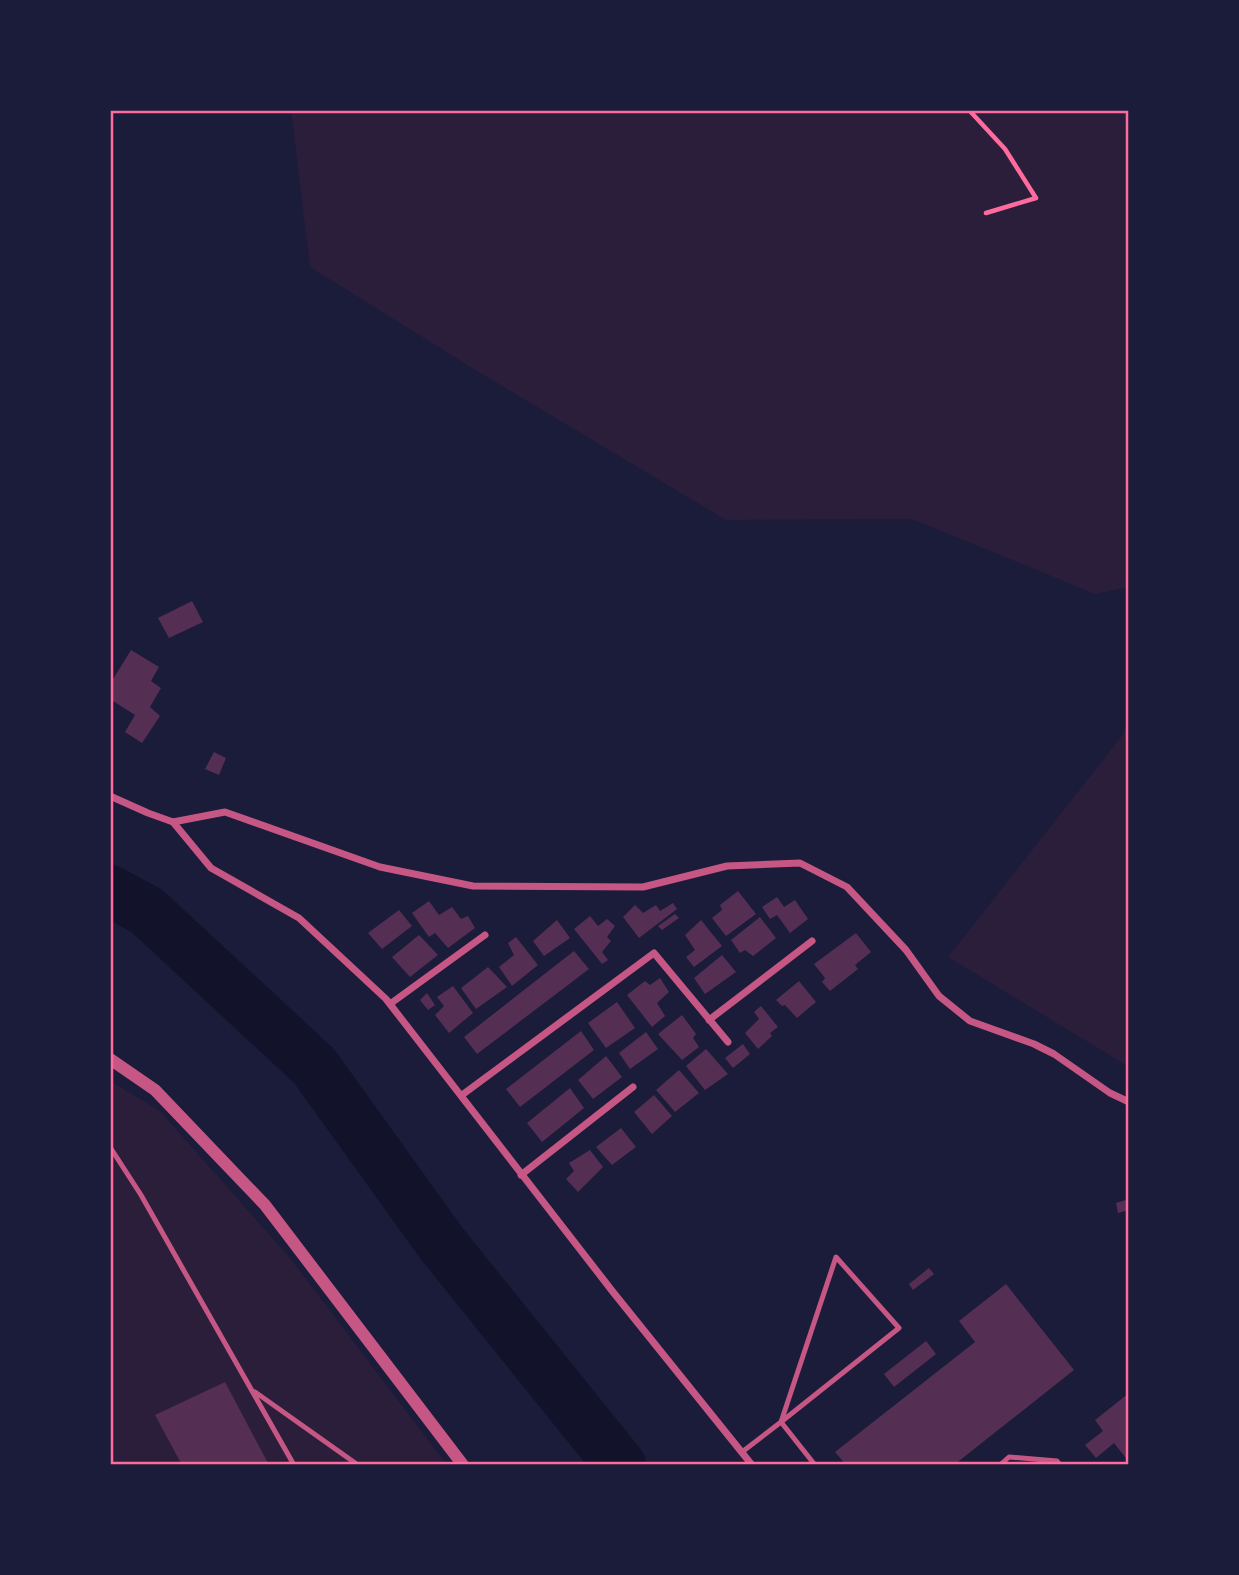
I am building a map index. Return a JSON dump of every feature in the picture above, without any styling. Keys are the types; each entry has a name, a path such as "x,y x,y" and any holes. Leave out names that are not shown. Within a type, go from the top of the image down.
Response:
{"street":[{"path":"110,796 173,822 211,868 299,918 390,1004 752,1465"},
{"path":"173,822 225,812 380,867 473,886 643,887 727,866 800,863 848,887 906,950 939,996 970,1021 1054,1054 1110,1093 1129,1102"},
{"path":"390,1004 485,934"},
{"path":"709,1020 812,941"},
{"path":"462,1096 654,953 728,1042"},
{"path":"110,1059 155,1090 265,1205 463,1465"},
{"path":"522,1175 633,1087"}],"lane":[{"path":"110,1147 141,1195 294,1465"},
{"path":"742,1452 781,1422 900,1328 836,1257 781,1422"},
{"path":"251,1390 358,1465"},
{"path":"781,1422 815,1465"},
{"path":"1000,1465 1009,1457 1057,1461 1060,1465"}],"path":[{"path":"969,110 1005,149 1036,198 986,213"}],"shaded area":[{"path":"291,110 1129,110 1129,587 1095,594 912,519 726,520 472,368 310,267"},
{"path":"1129,720 1129,1067 948,957 1121,737"},
{"path":"110,1081 160,1111 290,1258 447,1465 110,1465"}],"building":[{"path":"192,601 203,622 169,638 158,618"},
{"path":"131,650 159,667 151,681 161,688 150,707 160,716 142,743 125,732 135,715 110,699 110,684"},
{"path":"214,752 226,758 219,775 205,769"},
{"path":"738,891 756,914 726,936 712,918 722,910 720,905"},
{"path":"777,897 784,907 795,900 808,919 790,933 777,915 770,919 762,907"},
{"path":"429,901 439,915 452,907 461,919 468,916 475,928 448,948 435,933 429,937 412,913"},
{"path":"673,903 677,909 639,938 623,917 635,905 643,913 656,905 660,911"},
{"path":"399,910 412,926 382,949 368,933"},
{"path":"675,914 679,918 662,930 658,926"},
{"path":"590,916 598,926 607,919 615,926 607,937 611,941 602,952 608,960 602,964 574,929"},
{"path":"760,917 776,938 753,956 745,950 740,953 731,940"},
{"path":"557,920 570,938 544,956 533,941"},
{"path":"701,920 722,946 694,967 686,957 695,950 685,935"},
{"path":"856,933 871,952 855,965 858,969 830,991 822,982 825,978 814,964"},
{"path":"419,935 438,955 410,977 392,957"},
{"path":"516,937 538,965 512,986 499,967 514,955 508,943"},
{"path":"574,951 589,969 477,1054 464,1037"},
{"path":"722,955 736,972 705,994 694,978"},
{"path":"488,967 507,987 476,1009 461,988"},
{"path":"660,978 669,992 657,1003 665,1016 652,1027 627,995 645,981 650,985"},
{"path":"799,981 816,1002 797,1018 776,1000"},
{"path":"453,986 473,1013 449,1033 435,1015 444,1006 437,997"},
{"path":"427,993 435,1005 428,1010 420,1000"},
{"path":"617,1002 635,1028 606,1048 588,1023"},
{"path":"761,1006 778,1027 758,1049 745,1033 759,1019 754,1012"},
{"path":"682,1015 696,1034 693,1038 699,1047 682,1060 658,1034"},
{"path":"581,1031 594,1050 520,1107 506,1089"},
{"path":"646,1032 658,1049 630,1069 619,1053"},
{"path":"743,1044 750,1054 733,1068 725,1058"},
{"path":"706,1049 728,1074 705,1090 686,1066"},
{"path":"606,1056 622,1077 593,1099 578,1080"},
{"path":"679,1070 699,1093 675,1112 656,1090"},
{"path":"570,1088 584,1108 542,1142 527,1123"},
{"path":"654,1095 672,1116 652,1134 634,1112"},
{"path":"621,1128 636,1147 612,1165 596,1147"},
{"path":"590,1150 603,1167 578,1192 566,1179 574,1171 569,1163"},
{"path":"1129,1199 1129,1210 1118,1213 1116,1203"},
{"path":"929,1268 934,1274 913,1290 909,1284"},
{"path":"1006,1284 1074,1370 954,1465 846,1465 835,1452 975,1342 959,1321"},
{"path":"926,1341 936,1354 894,1387 884,1374"},
{"path":"225,1382 269,1465 182,1465 155,1415"},
{"path":"1129,1393 1129,1462 1114,1443 1096,1458 1085,1445 1103,1431 1095,1420"}],"waterway":[{"path":"110,891 147,911 314,1066 442,1244 620,1465"}]}
